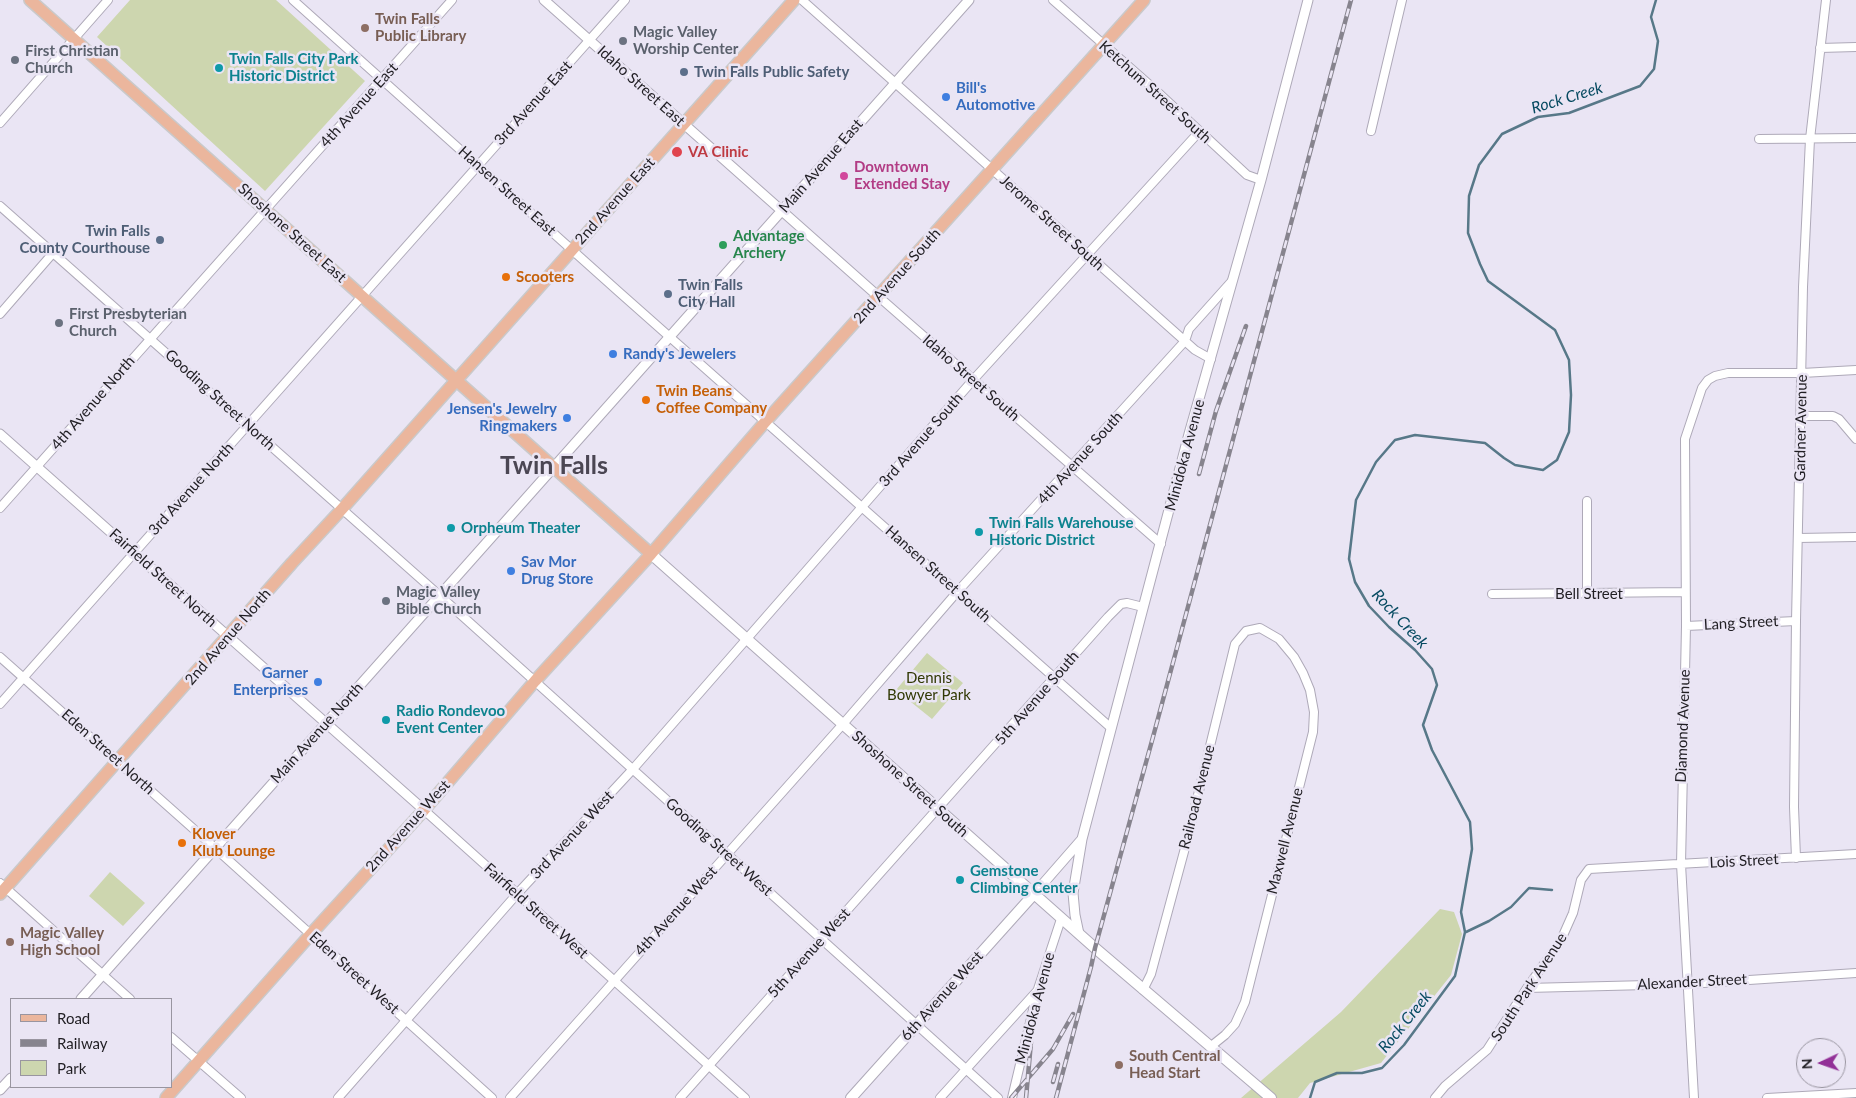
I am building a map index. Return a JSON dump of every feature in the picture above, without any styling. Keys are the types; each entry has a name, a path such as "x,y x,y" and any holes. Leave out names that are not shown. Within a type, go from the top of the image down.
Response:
{"main road":[{"name":"Shoshone Street East","path":"30,0 553,467"},
{"name":"2nd Avenue East","path":"456,380 794,0"},
{"name":"2nd Avenue South","path":"651,554 766,421 1144,0"},
{"name":"2nd Avenue North","path":"2,889 229,637 292,563 456,380"},
{"name":"Shoshone Street South","path":"553,467 1061,919 1271,1098"},
{"name":"2nd Avenue West","path":"166,1098 310,934 424,810 534,681 651,554"},
{"name":"6th Avenue West","path":"851,1098 1034,894"}],"street":[{"path":"0,123 108,0"},
{"name":"Hansen Street East","path":"293,0 766,421"},
{"name":"4th Avenue East","path":"264,209 452,0"},
{"name":"Idaho Street East","path":"544,0 782,212"},
{"name":"3rd Avenue East","path":"362,296 625,0"},
{"name":"Jerome Street South","path":"802,0 1195,350 1211,359"},
{"name":"Main Avenue East","path":"553,467 969,0"},
{"name":"Ketchum Street South","path":"1053,0 1152,87 1247,175 1260,180"},
{"name":"Minidoka Avenue","path":"1034,894 1082,839 1110,727 1308,0"},
{"path":"1371,131 1402,0"},
{"name":"Gardner Avenue","path":"1796,858 1794,808 1796,621 1803,287 1810,138 1826,0"},
{"path":"1820,48 1856,47"},
{"name":"3rd Avenue South","path":"747,639 973,380 1200,132"},
{"path":"1758,139 1856,138"},
{"name":"Gooding Street North","path":"0,206 439,595"},
{"name":"4th Avenue North","path":"0,508 264,209"},
{"name":"Idaho Street South","path":"782,212 1161,544"},
{"path":"0,314 53,253"},
{"name":"4th Avenue South","path":"843,724 958,591 1185,341 1189,330 1233,280"},
{"name":"3rd Avenue North","path":"0,704 362,296"},
{"path":"1802,373 1856,370"},
{"name":"Diamond Avenue","path":"1694,1098 1681,864 1686,626 1685,439 1702,388 1708,380 1715,376 1728,373 1802,373"},
{"path":"1801,416 1833,416 1839,419 1856,439"},
{"name":"Hansen Street South","path":"766,421 1110,727"},
{"name":"Fairfield Street North","path":"0,434 326,723"},
{"name":"Main Avenue North","path":"82,998 553,467"},
{"path":"1587,501 1587,594"},
{"path":"1798,538 1856,537"},
{"name":"Bell Street","path":"1492,594 1686,592"},
{"name":"Gooding Street West","path":"439,595 998,1098"},
{"name":"5th Avenue South","path":"938,809 1121,604 1127,603 1143,606"},
{"name":"Lang Street","path":"1686,626 1796,621"},
{"name":"Railroad Avenue","path":"1143,990 1151,974 1185,848 1235,644 1246,631 1260,628 1270,634"},
{"name":"Maxwell Avenue","path":"1212,1049 1235,1024 1245,1002 1313,732 1314,712 1310,690 1303,673 1279,639 1270,634"},
{"name":"3rd Avenue West","path":"338,1098 517,894 633,769 747,639"},
{"name":"Eden Street North","path":"0,657 215,848"},
{"name":"Fairfield Street West","path":"326,723 745,1098"},
{"name":"4th Avenue West","path":"510,1098 843,724"},
{"name":"5th Avenue West","path":"680,1098 938,809"},
{"path":"1079,934 1073,894 1082,839"},
{"name":"Eden Street West","path":"215,848 492,1098"},
{"name":"Lois Street","path":"1632,867 1856,854"},
{"name":"South Park Avenue","path":"1435,1098 1445,1086 1488,1050 1527,988 1561,940 1572,913 1581,880 1589,869 1632,867"},
{"path":"2,889 129,998"},
{"name":"Minidoka Avenue","path":"1012,1098 1038,989 1061,919"},
{"name":"Alexander Street","path":"1527,988 1688,984 1856,973"},
{"path":"940,1098 1038,989"},
{"path":"172,1038 241,1098"},
{"path":"0,1090 10,1079"},
{"path":"1766,1098 1856,1093"}],"green space":[{"path":"130,0 276,0 365,81 265,191 97,37"},
{"name":"Dennis Bowyer Park","path":"927,653 963,683 932,719 896,690"},
{"path":"110,872 145,903 123,926 89,896"},
{"path":"1440,909 1454,912 1462,934 1451,975 1381,1063 1310,1083 1298,1098 1241,1098 1341,1012"}],"waterway":[{"name":"Rock Creek","path":"1310,1098 1315,1082 1337,1073 1362,1073 1382,1068 1404,1045 1455,976 1465,932 1461,912 1472,849 1470,822 1432,750 1423,725 1437,685 1432,669 1369,606 1355,582 1349,559 1356,500 1376,462 1395,440 1415,435 1485,443 1515,465 1543,470 1557,460 1569,432 1571,395 1569,360 1555,330 1488,281 1468,233 1469,196 1479,165 1502,134 1538,117 1569,113 1640,86 1654,69 1658,41 1651,17 1656,0"},
{"path":"1466,932 1489,921 1511,907 1529,888 1552,890"}],"railway":[{"path":"1056,1098 1351,0"},
{"path":"1199,474 1216,411 1246,326"},
{"path":"1011,1098 1053,1049 1073,1014"},
{"path":"1026,1098 1031,1042"},
{"path":"1053,1082 1058,1064"}],"place":[{"name":"Twin Falls Public Library","path":"365,28"},
{"name":"Magic Valley Worship Center","path":"623,41"},
{"name":"First Christian Church","path":"15,60"},
{"name":"Twin Falls City Park Historic District","path":"219,68"},
{"name":"Twin Falls Public Safety","path":"684,72"},
{"name":"Bill's Automotive","path":"946,97"},
{"name":"VA Clinic","path":"677,152"},
{"name":"Downtown Extended Stay","path":"844,176"},
{"name":"Twin Falls County Courthouse","path":"160,240"},
{"name":"Advantage Archery","path":"723,245"},
{"name":"Scooters","path":"506,277"},
{"name":"Twin Falls City Hall","path":"668,294"},
{"name":"First Presbyterian Church","path":"59,323"},
{"name":"Randy's Jewelers","path":"613,354"},
{"name":"Twin Beans Coffee Company","path":"646,400"},
{"name":"Jensen's Jewelry Ringmakers","path":"567,418"},
{"name":"Orpheum Theater","path":"451,528"},
{"name":"Twin Falls Warehouse Historic District","path":"979,532"},
{"name":"Sav Mor Drug Store","path":"511,571"},
{"name":"Magic Valley Bible Church","path":"386,601"},
{"name":"Garner Enterprises","path":"318,682"},
{"name":"Radio Rondevoo Event Center","path":"386,720"},
{"name":"Klover Klub Lounge","path":"182,843"},
{"name":"Gemstone Climbing Center","path":"960,880"},
{"name":"Magic Valley High School","path":"10,942"},
{"name":"South Central Head Start","path":"1119,1065"}],"district":[{"name":"Twin Falls","path":"554,466"}]}
